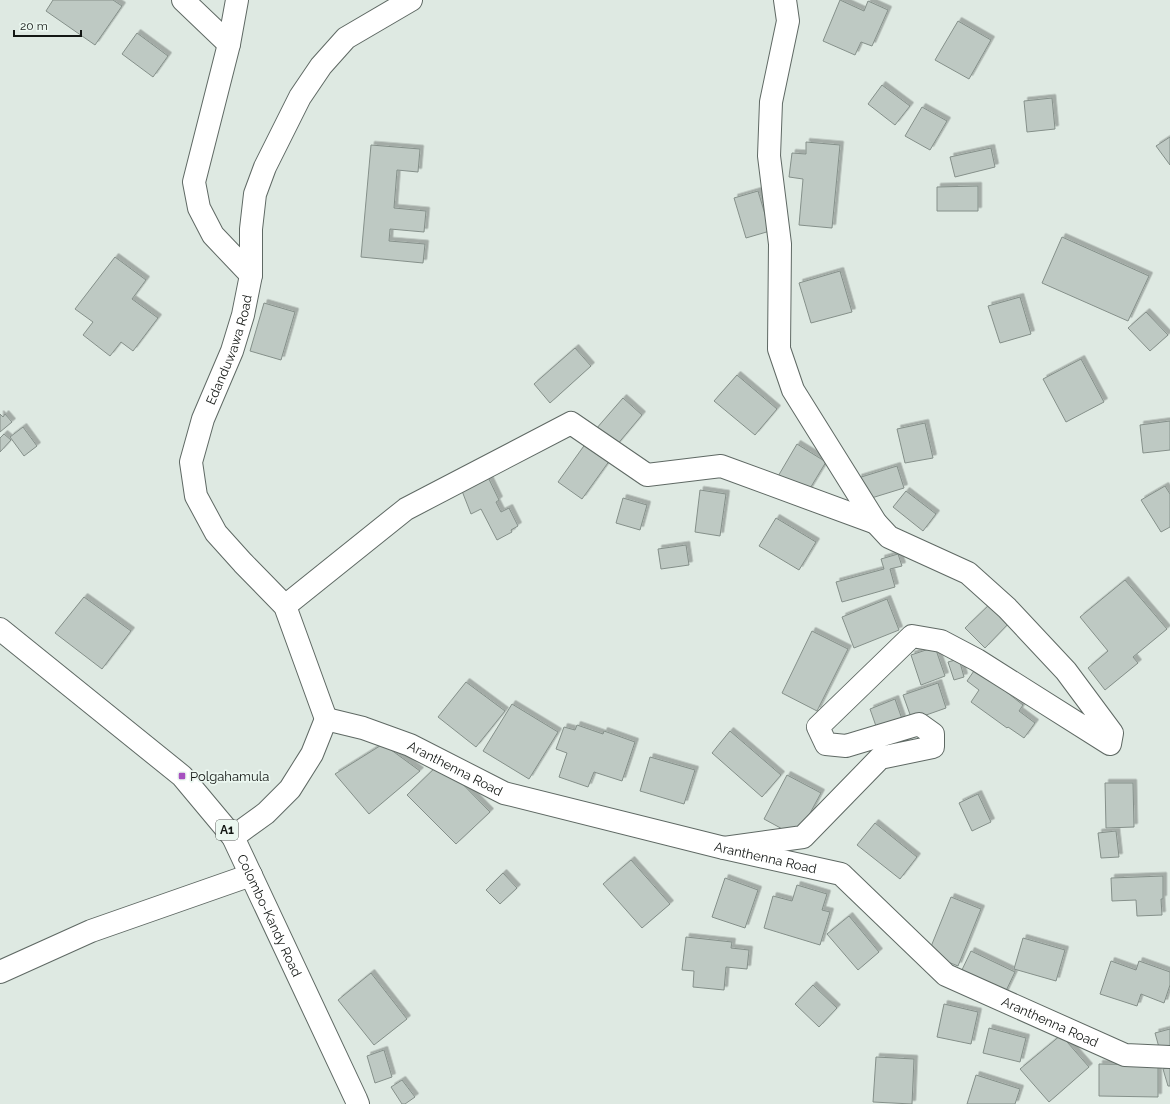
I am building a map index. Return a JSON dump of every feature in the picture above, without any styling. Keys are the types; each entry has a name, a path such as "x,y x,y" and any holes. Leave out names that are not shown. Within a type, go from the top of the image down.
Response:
{"main road":[{"path":"183,0 229,44"},
{"path":"237,0 229,44 194,182 199,208 214,235 251,275"},
{"name":"Edanduwawa Road","path":"326,719 285,606 242,563 216,533 196,496 191,462 203,420 232,351 244,315 251,275 251,229 255,194 265,167 300,97 321,66 346,38 411,0"},
{"path":"724,848 803,837 880,758 933,747 933,734 920,724 846,746 826,744 818,727 912,636 941,641 977,660 1110,744 1112,733 1066,671 1008,608 968,573 889,538 876,523 793,390 779,349 780,244 769,156 772,102 788,21 785,0"},
{"path":"285,606 406,508 571,423 647,475 721,466 876,523"},
{"name":"Colombo-Kandy Road","path":"0,629 182,776 233,837 358,1104"},
{"path":"233,837 266,813 290,789 312,754 326,719"},
{"name":"Aranthenna Road","path":"326,719 363,728 410,745 504,793 724,848 841,874 946,974 1125,1055 1170,1057"},
{"path":"0,972 91,931 251,875"}],"building":[{"path":"53,0 113,0 122,6 95,45 46,11"},
{"path":"840,0 864,11 868,1 888,10 872,46 861,42 855,55 823,41"},
{"path":"958,21 991,40 969,79 935,60"},
{"path":"137,33 168,56 153,77 122,54"},
{"path":"882,85 910,106 895,125 868,104"},
{"path":"1052,98 1055,129 1027,132 1024,101"},
{"path":"922,107 947,121 930,150 905,136"},
{"path":"1170,137 1170,165 1156,146"},
{"path":"806,142 840,145 832,228 799,225 803,179 789,177 792,153 806,154"},
{"path":"371,145 420,149 418,172 397,170 394,208 426,211 424,232 390,229 389,241 425,244 423,263 361,257"},
{"path":"991,148 995,167 955,177 950,157"},
{"path":"978,186 978,211 937,211 937,187"},
{"path":"758,191 770,231 746,238 734,198"},
{"path":"1062,237 1149,276 1128,321 1042,283"},
{"path":"115,257 146,280 132,299 158,318 133,351 121,342 110,356 83,335 93,322 75,309"},
{"path":"840,271 852,312 811,323 799,283"},
{"path":"1020,297 1031,334 1000,343 988,306"},
{"path":"264,303 295,312 281,360 250,351"},
{"path":"1146,312 1168,335 1150,351 1128,328"},
{"path":"575,348 591,366 550,403 534,384"},
{"path":"1081,359 1104,402 1066,422 1043,379"},
{"path":"737,375 777,409 755,435 714,401"},
{"path":"623,398 642,415 616,446 596,429"},
{"path":"0,414 3,417 5,414 12,422 0,432"},
{"path":"1170,421 1170,450 1143,453 1140,425"},
{"path":"925,423 933,458 905,463 897,429"},
{"path":"23,427 37,446 24,456 10,437"},
{"path":"4,434 11,440 0,452 0,438"},
{"path":"586,443 610,460 582,499 558,482"},
{"path":"797,444 826,462 806,495 777,478"},
{"path":"897,466 904,488 865,500 858,478"},
{"path":"487,475 499,500 496,502 501,512 509,508 518,526 511,530 512,532 497,540 481,509 471,514 462,491"},
{"path":"1165,486 1170,494 1170,527 1161,532 1141,500"},
{"path":"700,490 726,494 720,536 695,532"},
{"path":"906,491 936,514 923,531 893,507"},
{"path":"623,498 647,505 640,530 616,523"},
{"path":"776,518 816,542 799,570 759,546"},
{"path":"686,545 689,565 661,569 658,549"},
{"path":"898,554 902,566 890,569 895,587 842,602 836,582 884,569 881,559"},
{"path":"1125,580 1167,629 1133,657 1138,663 1105,690 1088,668 1108,651 1080,617"},
{"path":"84,597 131,631 102,669 55,633"},
{"path":"887,599 899,630 854,648 842,617"},
{"path":"992,602 1011,621 985,648 965,628"},
{"path":"812,631 848,649 817,711 782,693"},
{"path":"935,647 945,676 921,685 911,655"},
{"path":"959,659 964,677 954,680 948,662"},
{"path":"976,668 1023,705 1019,711 1035,723 1024,738 1008,727 1007,728 971,702 979,690 967,681"},
{"path":"466,682 505,711 476,747 438,717"},
{"path":"938,683 946,708 912,720 903,695"},
{"path":"895,699 902,719 877,729 870,709"},
{"path":"512,704 558,732 529,779 483,751"},
{"path":"577,725 603,734 604,731 635,742 622,781 594,772 588,787 559,777 567,753 556,749 564,727 575,730"},
{"path":"730,731 781,775 762,797 712,753"},
{"path":"383,744 420,771 369,814 335,774"},
{"path":"650,757 695,770 684,804 640,791"},
{"path":"441,762 490,812 456,844 407,795"},
{"path":"787,775 821,793 797,837 764,819"},
{"path":"1105,783 1133,783 1134,827 1106,828"},
{"path":"978,794 991,822 972,831 959,803"},
{"path":"875,823 917,857 900,879 857,845"},
{"path":"1116,831 1119,857 1101,858 1098,833"},
{"path":"631,860 670,904 642,928 603,884"},
{"path":"503,873 517,888 500,904 486,890"},
{"path":"1163,876 1163,899 1161,899 1162,915 1137,916 1136,900 1112,901 1111,878"},
{"path":"725,878 758,890 745,928 712,917"},
{"path":"797,885 827,894 822,910 830,912 820,945 764,928 773,896 792,901"},
{"path":"951,897 981,909 958,966 928,954"},
{"path":"849,916 879,952 858,970 827,934"},
{"path":"686,937 732,942 731,948 749,950 747,969 726,967 724,990 693,987 694,971 682,970"},
{"path":"1023,938 1065,950 1056,981 1014,969"},
{"path":"971,951 1015,972 1004,995 960,974"},
{"path":"1111,961 1136,970 1139,961 1170,972 1170,985 1164,1003 1141,994 1137,1006 1100,994"},
{"path":"371,973 407,1019 374,1045 338,1000"},
{"path":"813,985 837,1008 819,1027 795,1004"},
{"path":"944,1004 978,1012 971,1044 937,1037"},
{"path":"989,1028 1026,1038 1020,1062 983,1053"},
{"path":"1170,1029 1170,1048 1160,1051 1155,1033"},
{"path":"1061,1035 1089,1067 1049,1102 1020,1069"},
{"path":"384,1050 392,1077 375,1083 367,1056"},
{"path":"876,1057 914,1059 912,1104 873,1102"},
{"path":"1099,1064 1158,1065 1158,1097 1099,1096"},
{"path":"1170,1067 1170,1086 1168,1086 1163,1069"},
{"path":"976,1075 1020,1089 1015,1104 967,1104"},
{"path":"402,1080 415,1097 405,1104 402,1104 391,1087"}],"place":[{"name":"Polgahamula","path":"182,776"}]}
